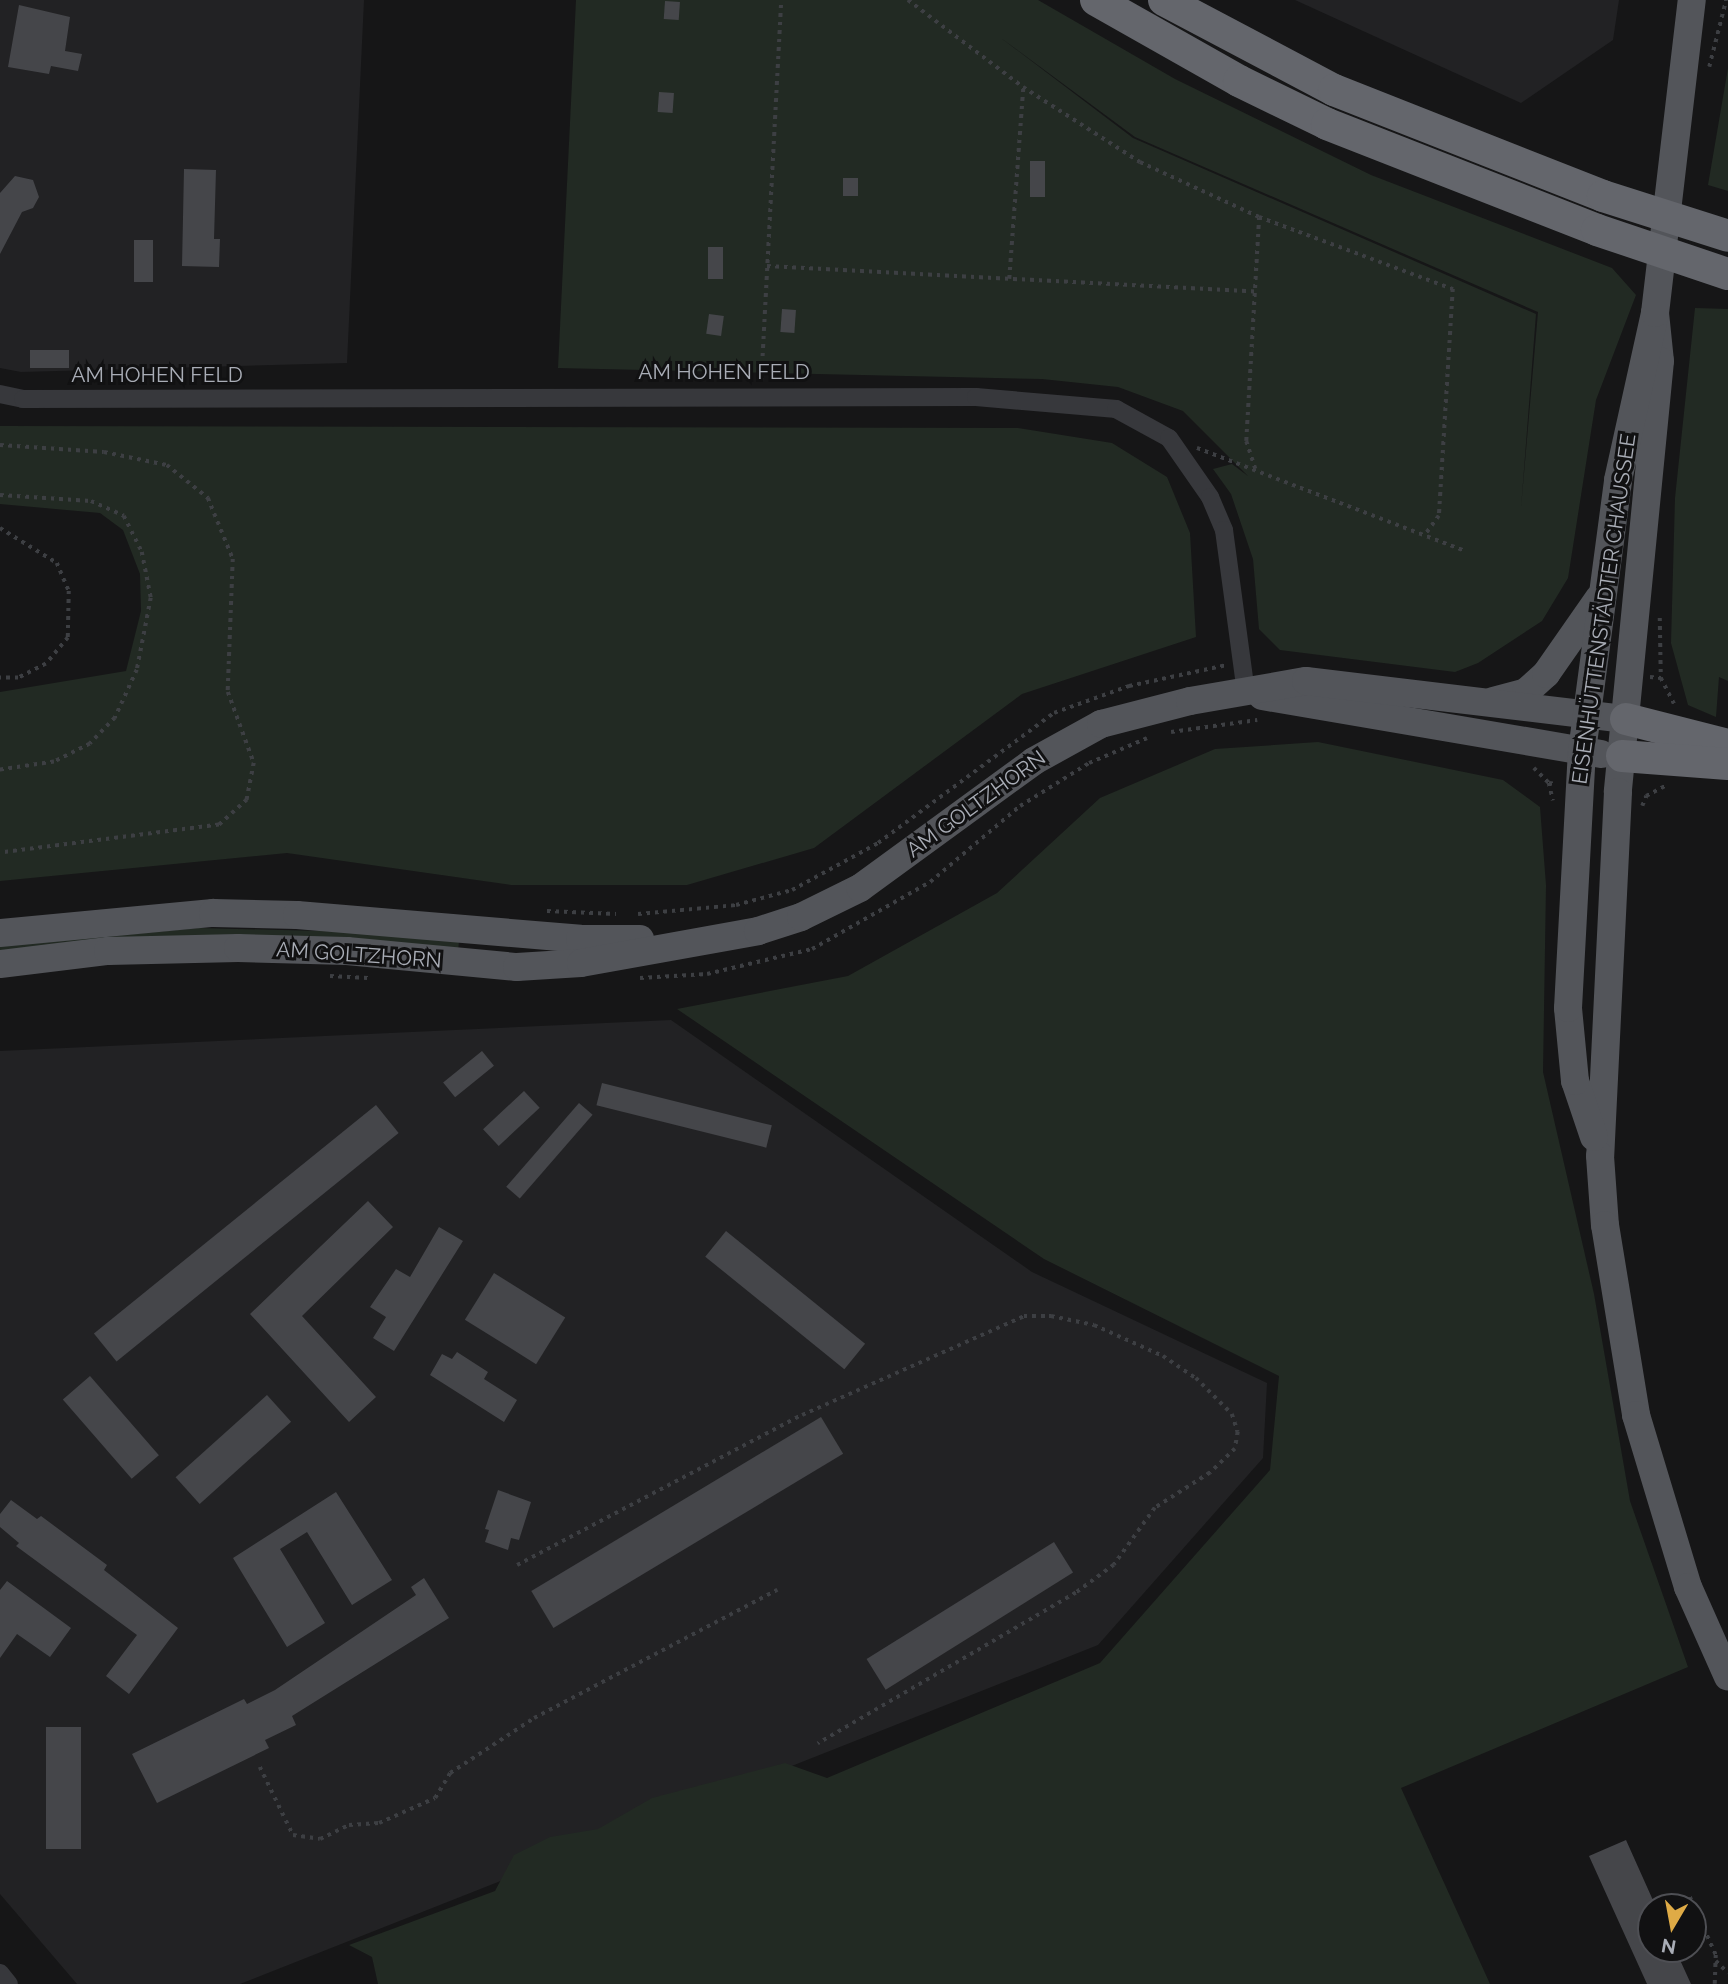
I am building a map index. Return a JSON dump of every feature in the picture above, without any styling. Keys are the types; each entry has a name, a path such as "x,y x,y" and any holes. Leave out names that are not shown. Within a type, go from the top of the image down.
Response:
{"highway":[{"path":"1096,0 1239,81 1327,124 1597,230 1728,274"},
{"path":"1164,0 1334,90 1603,195 1728,236"},
{"path":"1626,719 1678,747 1728,764"},
{"path":"1622,756 1678,747 1728,745"}],"main road":[{"name":"EISENHÜTTENSTÄDTER CHAUSSEE","path":"1600,1156 1575,1081 1568,1008 1583,751 1618,480 1655,313 1692,0"},
{"name":"EISENHÜTTENSTÄDTER CHAUSSEE","path":"1655,313 1660,361 1622,756 1606,975 1600,1156 1605,1225 1636,1415 1688,1587 1728,1677"},
{"path":"1469,703 1503,701 1526,692 1558,660 1584,613 1603,593"},
{"name":"AM GOLTZHORN","path":"0,964 108,951 238,948 347,951 517,967 581,963 716,939 801,917 860,888 1064,741 1140,713 1306,681 1469,703 1626,719"},
{"name":"AM GOLTZHORN","path":"1245,692 1622,756"},
{"name":"AM GOLTZHORN","path":"0,933 213,913 297,915 580,939 716,939"}],"street":[{"name":"AM HOHEN FELD","path":"0,394 23,399 760,394 976,397 1093,405 1139,419 1169,438 1210,497 1224,530 1245,692"},
{"path":"0,1973 9,1984"}],"path":[{"path":"760,394 781,0"},
{"path":"908,0 1023,87 1140,162 1259,217 1453,289 1439,516 1425,535"},
{"path":"1009,279 1023,87"},
{"path":"1255,469 1245,441 1259,217"},
{"path":"767,266 1255,292"},
{"path":"1169,438 1463,550"},
{"path":"0,445 104,452 167,465 208,498 233,559 228,692 254,763 247,800 219,825 0,853"},
{"path":"0,495 91,501 124,516 142,552 152,598 136,670 115,718 90,744 54,762 0,770"},
{"path":"0,528 57,563 69,591 68,638 46,664 18,678 0,678"},
{"path":"635,914 736,905 792,890 878,843 1054,713 1129,686 1241,663"},
{"path":"1641,809 1646,796 1673,781 1683,714 1669,698 1661,678"},
{"path":"1549,783 1553,801"},
{"path":"542,911 624,914"},
{"path":"517,1565 802,1415 1024,1316 1051,1316 1094,1325 1163,1356 1196,1378 1232,1414 1238,1432 1235,1449 1210,1473 1156,1508 1114,1565 1076,1593 818,1744"},
{"path":"260,1767 293,1835 320,1839 349,1825 379,1823 435,1798 450,1773 534,1718 777,1590"},
{"path":"1707,1939 1716,1961 1728,1973"},
{"path":"1715,1984 1716,1961"}],"shaded area":[{"path":"0,0 364,0 347,363 21,372 0,368"},
{"path":"576,0 1038,0 1175,79 1371,175 1612,268 1636,295 1596,400 1568,578 1542,621 1478,663 1455,672 1280,650 1259,629 1253,559 1231,494 1213,469 1232,464 1248,476 1183,411 1118,387 1042,379 558,368","holes":["1001,38 1135,137 1538,312 1521,508 1536,314 1133,138"]},
{"path":"1295,0 1619,0 1613,40 1521,103"},
{"path":"1728,68 1728,191 1708,185"},
{"path":"1695,308 1728,309 1728,681 1719,677 1716,717 1688,705 1671,643 1675,498"},
{"path":"0,426 1018,428 1112,443 1167,477 1190,533 1196,637 1022,694 814,848 687,885 511,885 287,853 0,881 0,692 126,671 141,611 140,574 123,530 100,513 0,504"},
{"path":"1318,742 1503,780 1540,807 1546,885 1543,1072 1594,1294 1630,1501 1688,1667 1401,1788 1490,1984 378,1984 372,1957 349,1945 495,1891 514,1855 550,1837 598,1829 652,1798 785,1763 827,1778 1100,1663 1270,1470 1279,1376 1044,1259 677,1009 848,976 997,893 1100,798 1215,749"},
{"path":"199,928 360,932 459,941 458,952 0,952 0,946"},
{"path":"671,1020 1032,1272 1267,1383 1263,1458 1098,1645 240,1984 77,1984 0,1894 0,1051"}],"building":[{"path":"665,1 680,2 679,20 664,19"},
{"path":"19,5 70,17 65,51 82,54 78,71 51,66 49,74 8,67"},
{"path":"659,92 674,93 673,113 658,112"},
{"path":"1030,161 1045,161 1045,197 1030,197"},
{"path":"184,169 216,170 214,239 220,239 219,267 182,266"},
{"path":"15,176 33,180 39,197 33,208 22,212 0,254 0,193"},
{"path":"843,178 858,178 858,196 843,196"},
{"path":"134,240 153,240 153,282 134,282"},
{"path":"708,247 723,247 723,279 708,279"},
{"path":"782,309 796,310 794,333 780,332"},
{"path":"709,314 724,316 721,336 706,334"},
{"path":"30,350 69,350 69,368 30,368"},
{"path":"482,1051 494,1066 455,1097 443,1082"},
{"path":"602,1083 772,1125 766,1148 596,1105"},
{"path":"524,1091 540,1108 499,1146 483,1129"},
{"path":"579,1103 593,1115 520,1199 506,1187"},
{"path":"376,1105 399,1133 117,1361 94,1333"},
{"path":"368,1201 393,1227 302,1316 376,1397 349,1422 250,1314"},
{"path":"439,1227 463,1241 394,1351 373,1338 386,1317 370,1307 396,1269 410,1277"},
{"path":"726,1231 865,1344 844,1369 705,1257"},
{"path":"494,1273 565,1318 536,1364 465,1320"},
{"path":"457,1352 488,1372 484,1379 517,1400 504,1422 430,1375 442,1354 452,1359"},
{"path":"90,1376 159,1455 132,1479 63,1400"},
{"path":"267,1395 291,1422 200,1504 176,1477"},
{"path":"821,1417 843,1454 553,1628 531,1591"},
{"path":"498,1490 531,1502 519,1540 511,1538 508,1550 485,1542 489,1530 485,1529"},
{"path":"336,1492 392,1580 352,1605 307,1532 280,1549 325,1623 287,1647 233,1558"},
{"path":"11,1500 37,1519 41,1516 107,1565 104,1570 178,1628 129,1694 106,1676 137,1635 16,1546 19,1543 0,1527 0,1514"},
{"path":"1054,1542 1073,1573 886,1690 867,1659"},
{"path":"424,1578 449,1618 292,1716 296,1725 265,1740 269,1748 157,1803 132,1754 244,1699 247,1704 275,1690 416,1595 411,1587"},
{"path":"7,1581 71,1628 50,1657 17,1634 0,1658 0,1590"},
{"path":"46,1727 81,1727 81,1849 46,1849"},
{"path":"1626,1840 1650,1893 1637,1893 1637,1962 1589,1856"},
{"path":"1637,1963 1681,1963 1691,1984 1647,1984"}]}
